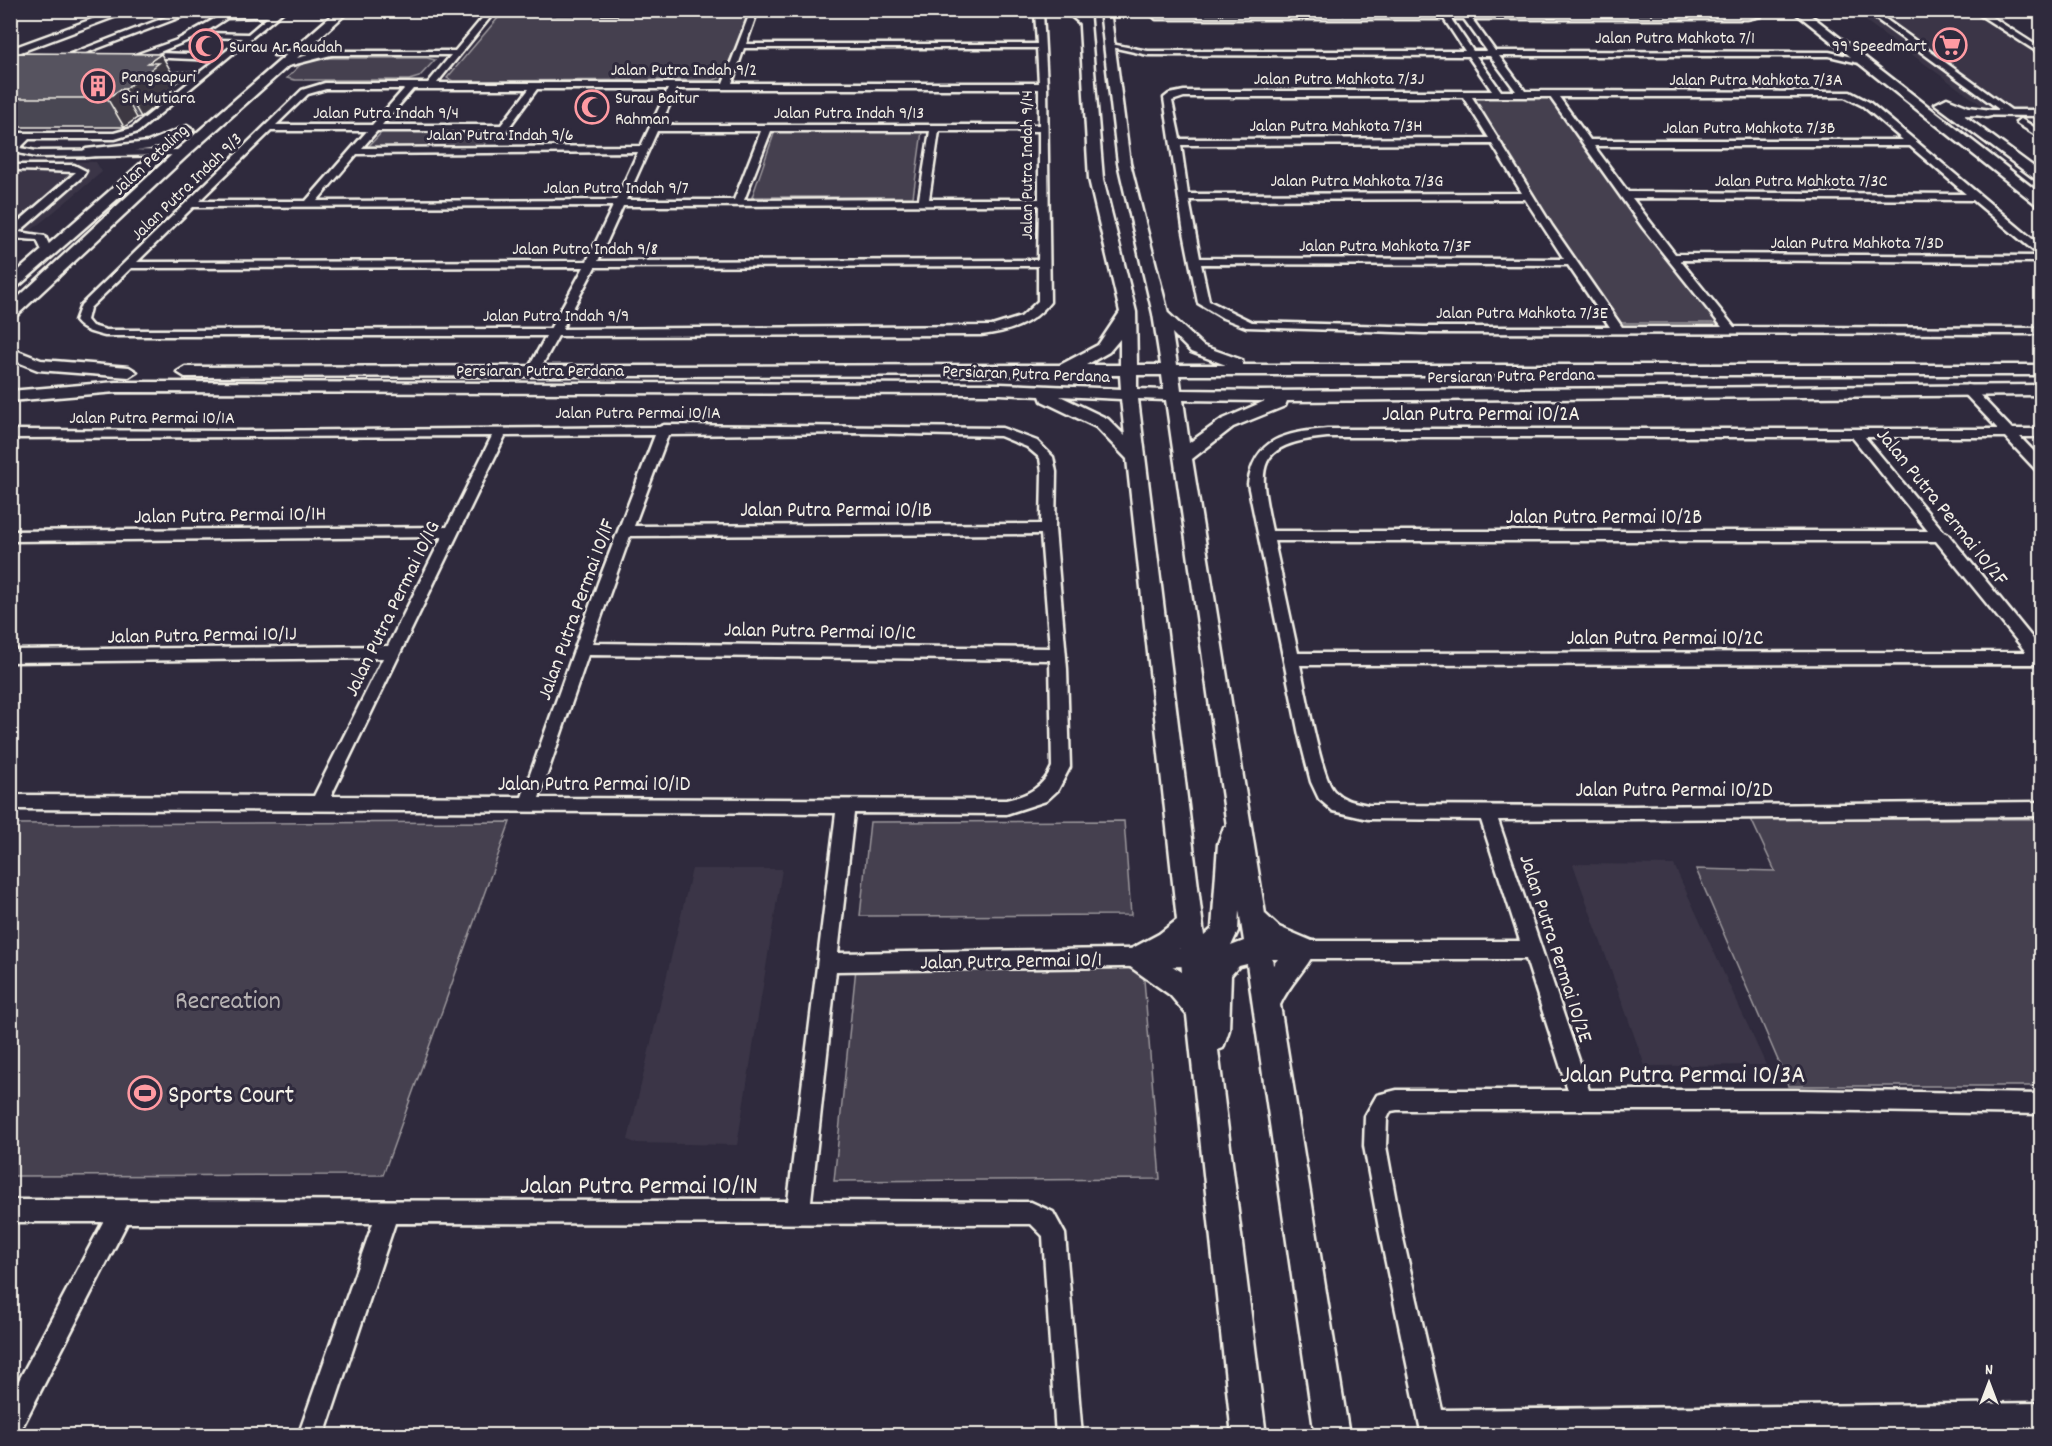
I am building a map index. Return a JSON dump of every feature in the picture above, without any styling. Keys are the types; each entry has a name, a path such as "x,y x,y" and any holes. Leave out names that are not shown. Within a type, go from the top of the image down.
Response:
{"main road":[{"path":"10,53 128,10"},
{"name":"Jalan Petaling","path":"10,321 15,309 183,153 345,10"},
{"path":"1105,10 1124,163 1161,314 1332,1436"},
{"path":"1797,10 2042,202"},
{"path":"1085,17 1096,179 1128,312 1129,396 1249,1436"},
{"path":"316,35 316,42 321,48 335,52"},
{"name":"Jalan Petaling","path":"10,286 282,49"},
{"path":"282,67 335,52"},
{"path":"1896,88 1954,117 2042,180"},
{"path":"1977,152 1954,117 1935,98 1966,110 1987,113"},
{"path":"1996,146 1983,129 1987,124 2005,117"},
{"path":"86,153 150,146 187,130"},
{"path":"105,154 126,160 131,164 132,171 127,183"},
{"path":"1096,179 1114,180 1124,163"},
{"path":"1049,371 1097,354 1113,342 1128,312"},
{"path":"1161,314 1197,349 1250,368"},
{"path":"10,353 38,365 129,372"},
{"name":"Persiaran Putra Perdana","path":"10,383 129,372 1049,371 1250,368 2042,370"},
{"name":"Persiaran Putra Perdana","path":"10,396 116,387 1000,389 1129,396 1173,394 1295,397 2042,390"},
{"path":"1000,389 1029,391 1076,409 1109,429 1136,458"},
{"path":"1183,458 1216,428 1243,415 1295,397"},
{"path":"1194,957 1220,940 1225,930 1230,844 1238,821"},
{"path":"1253,919 1270,935 1303,949 1278,979 1266,1005"},
{"path":"1190,925 1168,942 1138,958 1180,986 1200,1010"},
{"path":"1205,1050 1214,1038 1216,987 1222,966 1232,957 1258,950"}],"street":[{"path":"1150,10 1156,17 1415,14 1446,17 1491,14 1747,17 1758,14 1755,10"},
{"path":"1867,10 2005,117"},
{"path":"1975,10 2042,53"},
{"path":"431,86 493,11 1059,11 1085,17"},
{"name":"Jalan Putra Indah 9/14","path":"1032,316 1044,302 1040,11"},
{"path":"727,85 754,12"},
{"path":"48,64 184,13 279,13"},
{"path":"116,65 196,35 213,26 228,13"},
{"path":"10,136 115,136 129,133 279,13"},
{"path":"1446,17 1498,94"},
{"path":"1466,17 1522,94"},
{"path":"213,26 233,26"},
{"path":"243,26 263,26"},
{"path":"196,35 251,36"},
{"path":"1440,53 1457,46 1461,40"},
{"name":"Jalan Putra Mahkota 7/1","path":"1482,40 1520,53"},
{"path":"1829,54 1839,51 1840,44"},
{"path":"741,46 1042,46"},
{"name":"Jalan Putra Mahkota 7/1","path":"1111,46 1148,53 1829,54 1863,62"},
{"path":"282,49 297,52 458,53"},
{"name":"Jalan Putra Mahkota 7/1","path":"1113,67 1129,57 1148,53"},
{"name":"Jalan Putra Mahkota 7/1","path":"1440,53 1482,70"},
{"path":"1504,69 1509,58 1520,53"},
{"path":"145,54 224,58"},
{"path":"145,76 202,76"},
{"path":"533,371 591,264 674,85"},
{"name":"Jalan Putra Indah 9/2","path":"325,86 1042,86"},
{"name":"Jalan Putra Indah 9/3","path":"81,321 85,307 305,92 325,86"},
{"path":"309,204 411,86"},
{"path":"488,150 535,86"},
{"path":"1466,94 1528,196 1618,330"},
{"name":"Jalan Putra Mahkota 7/3J","path":"1168,109 1169,98 1178,95 1522,94"},
{"name":"Jalan Putra Mahkota 7/3A","path":"1522,94 1847,94 1863,101 2042,253"},
{"path":"1553,95 1672,257 1730,329"},
{"name":"Jalan Putra Mahkota 7/3E","path":"1168,109 1176,142 1188,227 1197,261 1204,303 1227,316 1250,325 1424,330 2042,331"},
{"path":"1954,117 1987,113 2020,122 2041,136"},
{"path":"1954,117 2005,117 2042,113"},
{"path":"2020,122 2042,122"},
{"name":"Jalan Putra Indah 9/4","path":"268,128 504,128"},
{"name":"Jalan Putra Indah 9/13","path":"656,128 1042,128"},
{"path":"738,203 767,128"},
{"path":"924,202 935,128"},
{"path":"26,137 13,149 36,154 183,153"},
{"name":"Jalan Putra Mahkota 7/3H","path":"1176,142 1495,141"},
{"name":"Jalan Putra Mahkota 7/3B","path":"1587,143 1910,143"},
{"name":"Jalan Putra Indah 9/6","path":"355,151 645,150"},
{"path":"10,174 36,154"},
{"path":"10,235 81,171 74,168 20,167"},
{"name":"Jalan Putra Mahkota 7/3C","path":"1626,195 1976,197"},
{"name":"Jalan Putra Mahkota 7/3G","path":"1185,197 1528,196"},
{"name":"Jalan Putra Indah 9/7","path":"190,204 1042,202"},
{"path":"10,235 41,238 48,253"},
{"name":"Jalan Putra Mahkota 7/3D","path":"1672,257 2042,259"},
{"name":"Jalan Putra Mahkota 7/3F","path":"1197,261 1572,262"},
{"name":"Jalan Putra Indah 9/8","path":"128,265 1043,263"},
{"name":"Jalan Putra Indah 9/9","path":"81,321 88,328 105,333 995,331 1032,316"},
{"path":"1967,389 2042,468"},
{"name":"Jalan Putra Permai 10/1A","path":"10,434 246,435 664,429 950,429 1002,432 1032,444 1046,457 1049,472 1048,529 1058,661"},
{"name":"Jalan Putra Permai 10/1F","path":"528,805 582,649 664,429"},
{"name":"Jalan Putra Permai 10/1G","path":"319,804 501,431"},
{"name":"Jalan Putra Permai 10/2A","path":"1320,782 1291,659 1255,484 1256,468 1263,454 1274,445 1303,435 2042,433"},
{"name":"Jalan Putra Permai 10/2F","path":"1856,434 1942,536 2040,659"},
{"name":"Jalan Putra Permai 10/1B","path":"625,531 1048,529"},
{"name":"Jalan Putra Permai 10/1H","path":"10,536 451,532"},
{"name":"Jalan Putra Permai 10/2B","path":"1266,536 1942,536"},
{"name":"Jalan Putra Permai 10/1C","path":"582,649 1058,661"},
{"name":"Jalan Putra Permai 10/1J","path":"10,656 394,652"},
{"name":"Jalan Putra Permai 10/2C","path":"1291,659 2040,659"},
{"name":"Jalan Putra Permai 10/1D","path":"10,802 1006,807 1032,801 1042,795 1055,782 1061,767 1058,661"},
{"name":"Jalan Putra Permai 10/2D","path":"1320,782 1325,794 1339,806 1368,812 2042,809"},
{"path":"798,1212 846,806"},
{"name":"Jalan Putra Permai 10/2E","path":"1487,812 1582,1099"},
{"path":"1258,950 1532,950"},
{"name":"Jalan Putra Permai 10/1","path":"828,962 1194,957"},
{"name":"Jalan Putra Permai 10/3A","path":"1433,1429 1378,1160 1374,1126 1376,1116 1385,1102 1397,1100 1582,1099 2042,1104"},
{"name":"Jalan Putra Permai 10/1N","path":"10,1211 798,1212 1031,1213 1041,1215 1049,1223 1054,1234 1069,1436"},
{"path":"10,1424 121,1211"},
{"path":"311,1436 388,1211"},
{"path":"1433,1429 2042,1416"}],"shaded area":[{"path":"1852,11 1985,11 2041,46 2041,109 1987,109"},
{"path":"16,161 96,162 102,172 11,247 11,165"},
{"path":"1573,864 1674,865 1766,1065 1645,1066"},
{"path":"692,869 782,869 737,1145 635,1143 628,1140"}],"green space":[{"path":"751,14 722,77 713,80 453,81 447,78 498,18 509,15"},
{"path":"321,58 427,58 435,60 419,77 409,80 295,80 287,78 303,62"},
{"path":"1473,98 1551,98 1619,195 1721,323 1616,323 1530,196"},
{"path":"775,131 922,131 913,197 752,197"},
{"path":"382,132 494,132 482,148 367,148"},
{"path":"1751,819 2041,819 2041,1086 1789,1086 1696,869 1775,871"},
{"path":"1124,821 1131,915 860,916 870,822"},
{"name":"Recreation","path":"510,822 383,1175 11,1176 11,824"},
{"path":"1143,967 1160,1179 834,1181 856,968"}],"building":[{"path":"15,53 161,54 148,63 159,63 125,89 107,98 10,98 10,56"}],"place":[{"name":"99 Speedmart","path":"1950,45"},
{"name":"Surau Ar Raudah","path":"206,46"},
{"name":"Pangsapuri Sri Mutiara","path":"98,86"},
{"name":"Surau Baitur Rahman","path":"592,107"},
{"name":"Sports Court","path":"145,1093"}]}
